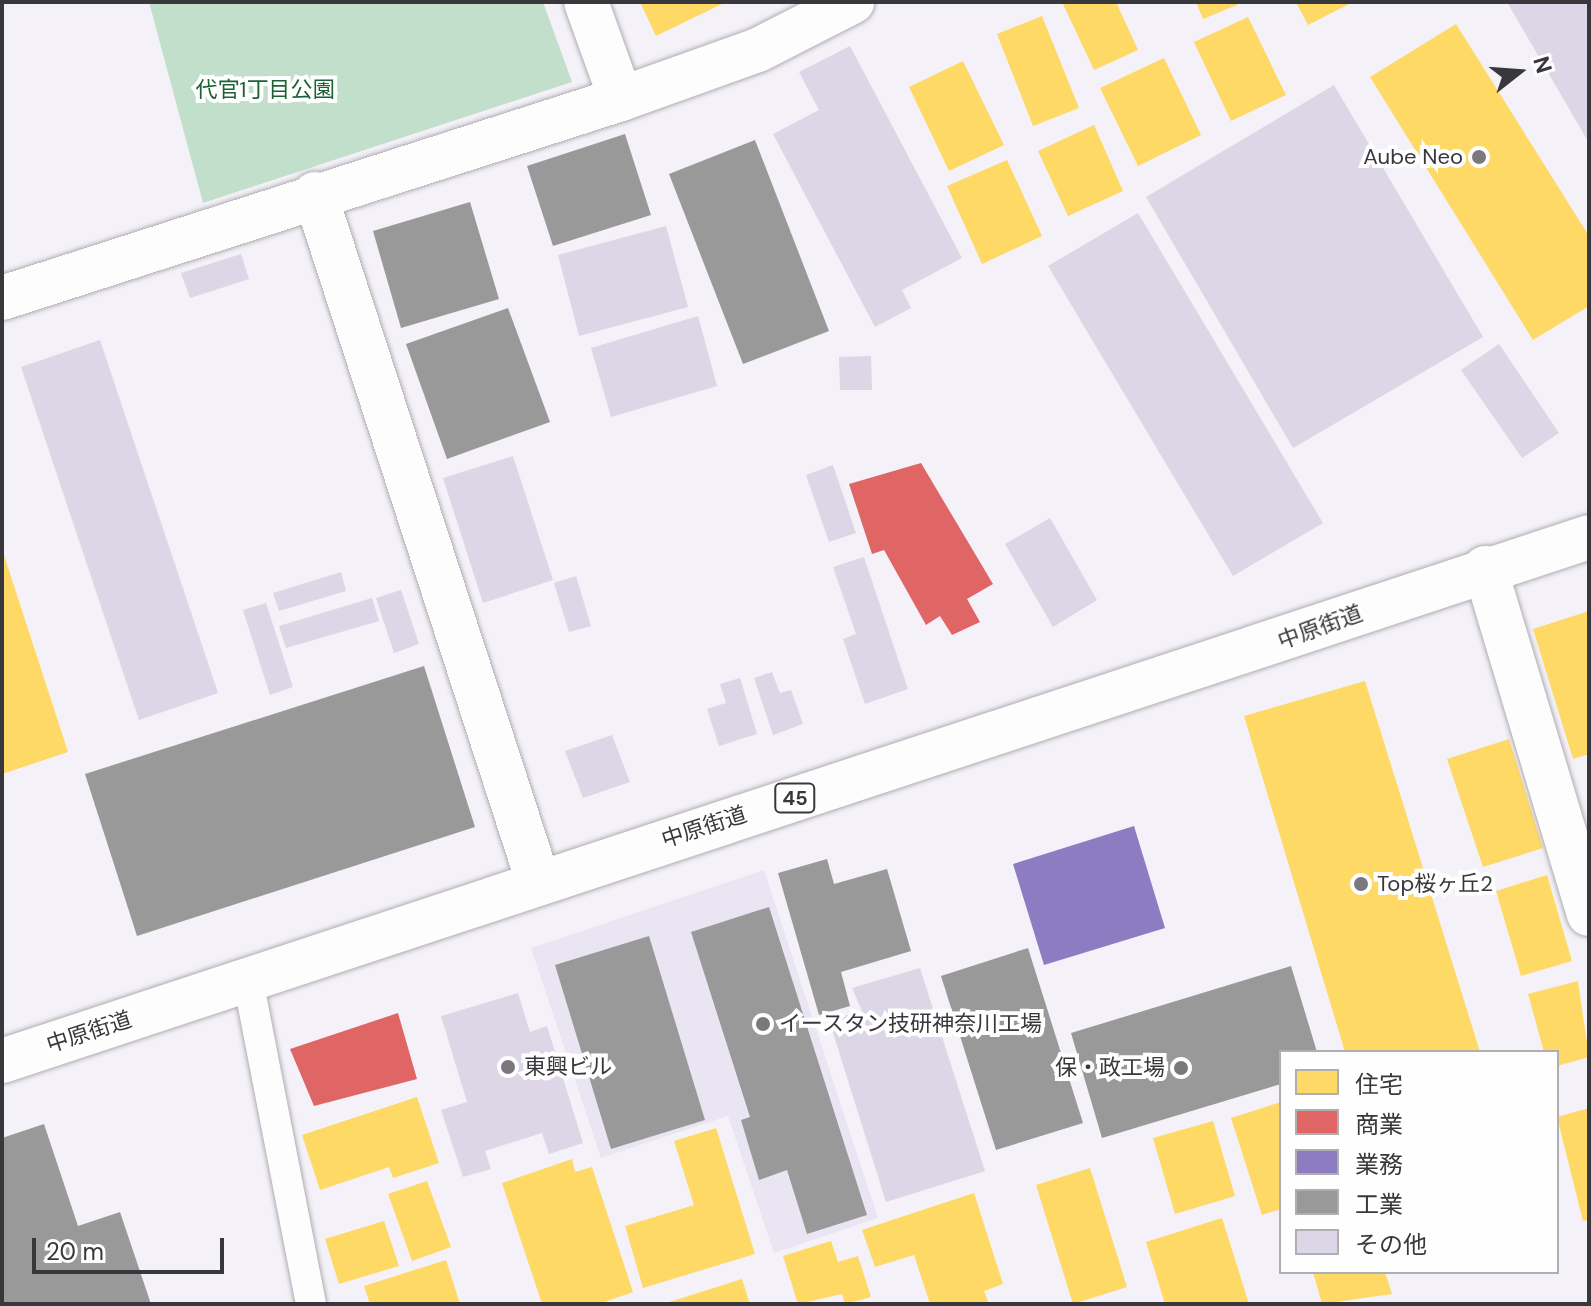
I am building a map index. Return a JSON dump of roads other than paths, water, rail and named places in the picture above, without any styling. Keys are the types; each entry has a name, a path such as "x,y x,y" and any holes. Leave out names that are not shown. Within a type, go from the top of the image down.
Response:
{"street":[{"path":"586,2 621,99"},
{"path":"2,298 315,194 621,99 758,50 852,2"},
{"path":"315,194 538,881"},
{"name":"中原街道","path":"2,1061 538,881 1234,658 1485,568 1589,537"},
{"path":"1485,568 1589,914"}],"lane":[{"path":"248,980 311,1304"}],"place":[{"name":"Aube Neo","path":"1479,157"},
{"name":"Top桜ヶ丘2","path":"1361,884"},
{"name":"イースタン技研神奈川工場","path":"763,1024"},
{"name":"東興ビル","path":"508,1067"},
{"name":"保・政工場","path":"1181,1068"}],"park label":[{"name":"代官1丁目公園","path":"265,90"}]}
